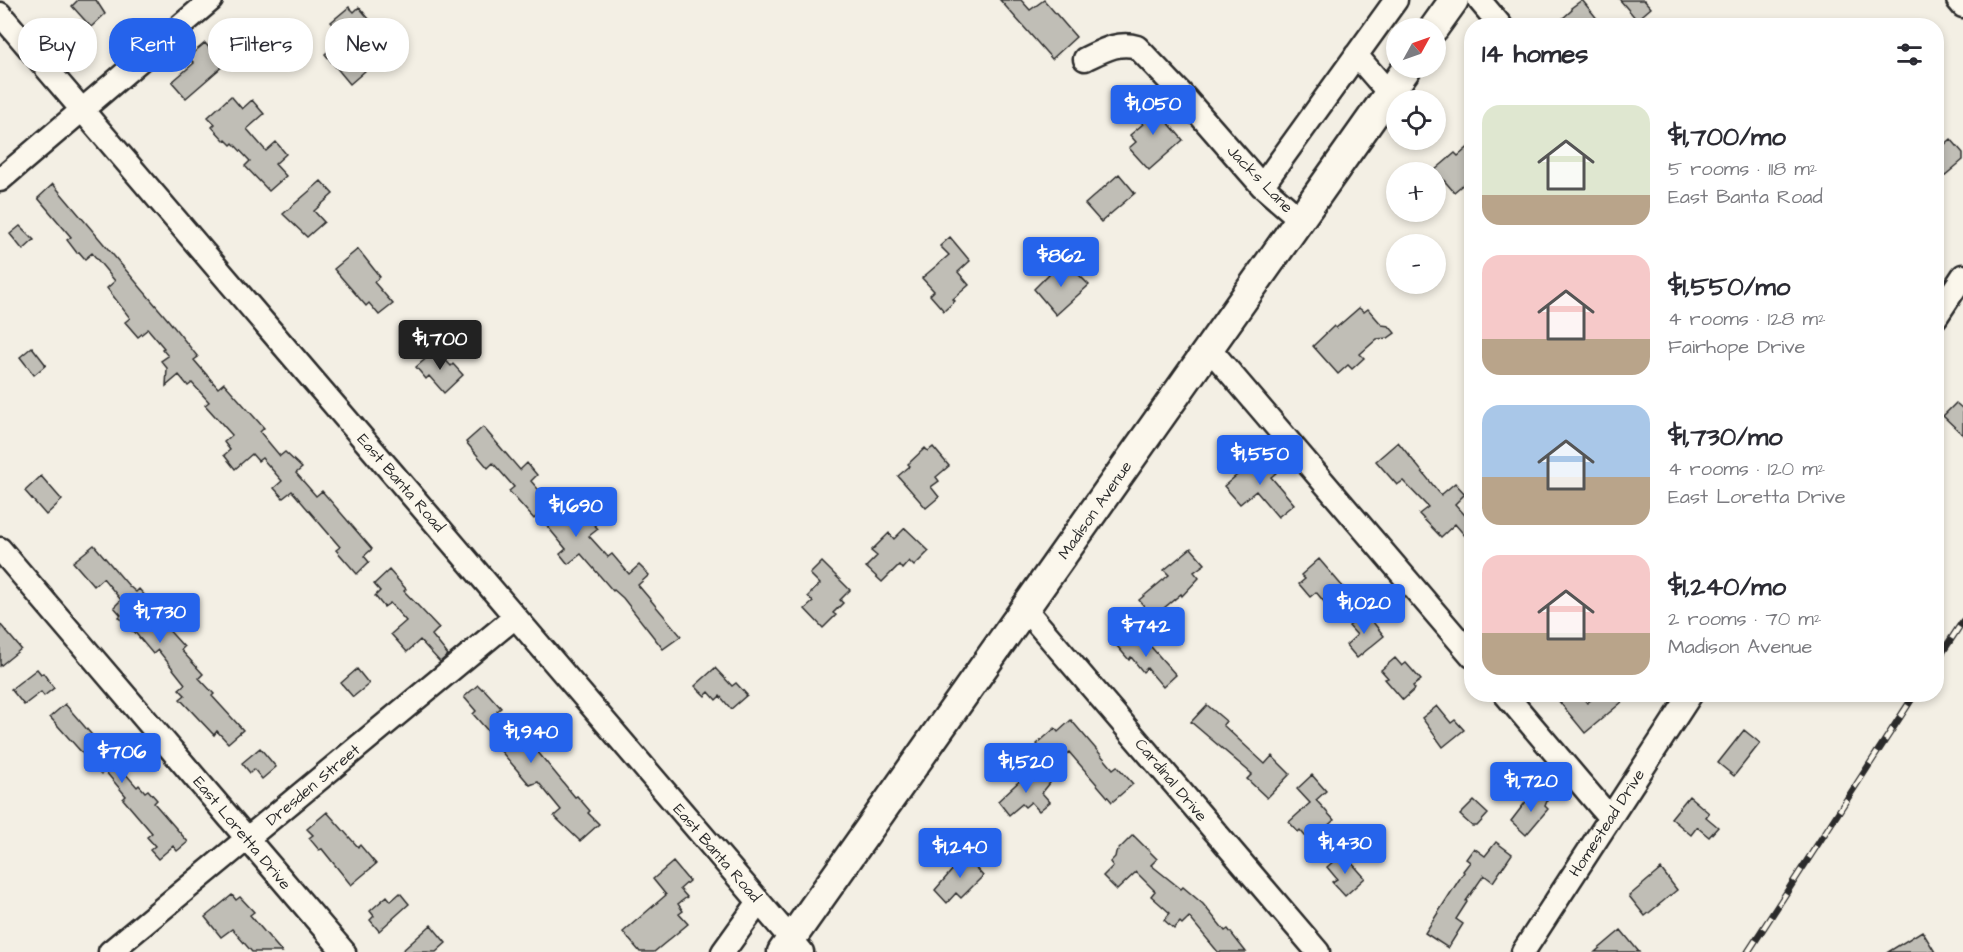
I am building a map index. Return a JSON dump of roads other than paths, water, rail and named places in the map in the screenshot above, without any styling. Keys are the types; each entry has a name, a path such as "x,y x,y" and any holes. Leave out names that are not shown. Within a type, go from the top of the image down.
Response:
{"main road":[{"path":"1441,18 1454,0"},
{"name":"Madison Avenue","path":"792,948 1025,609 1386,97"}],"street":[{"path":"0,180 211,0"},
{"path":"1262,186 1396,0"},
{"path":"1479,0 1494,18"},
{"path":"1958,0 1963,6"},
{"name":"East Banta Road","path":"2,21 81,109 759,902 792,948"},
{"name":"Jacks Lane","path":"1085,59 1119,45 1137,47 1179,90 1262,186 1300,219"},
{"path":"1356,56 1386,90"},
{"path":"1944,305 1963,276"},
{"path":"1209,348 1464,647"},
{"name":"East Loretta Drive","path":"0,549 344,952"},
{"name":"Cardinal Drive","path":"1025,609 1318,952"},
{"name":"Dresden Street","path":"111,952 515,617"},
{"path":"1512,702 1610,818"},
{"name":"Homestead Drive","path":"1522,952 1686,702"},
{"path":"723,952 759,902"}],"railway":[{"path":"1944,650 1963,621"},
{"path":"1748,952 1910,702"}]}
